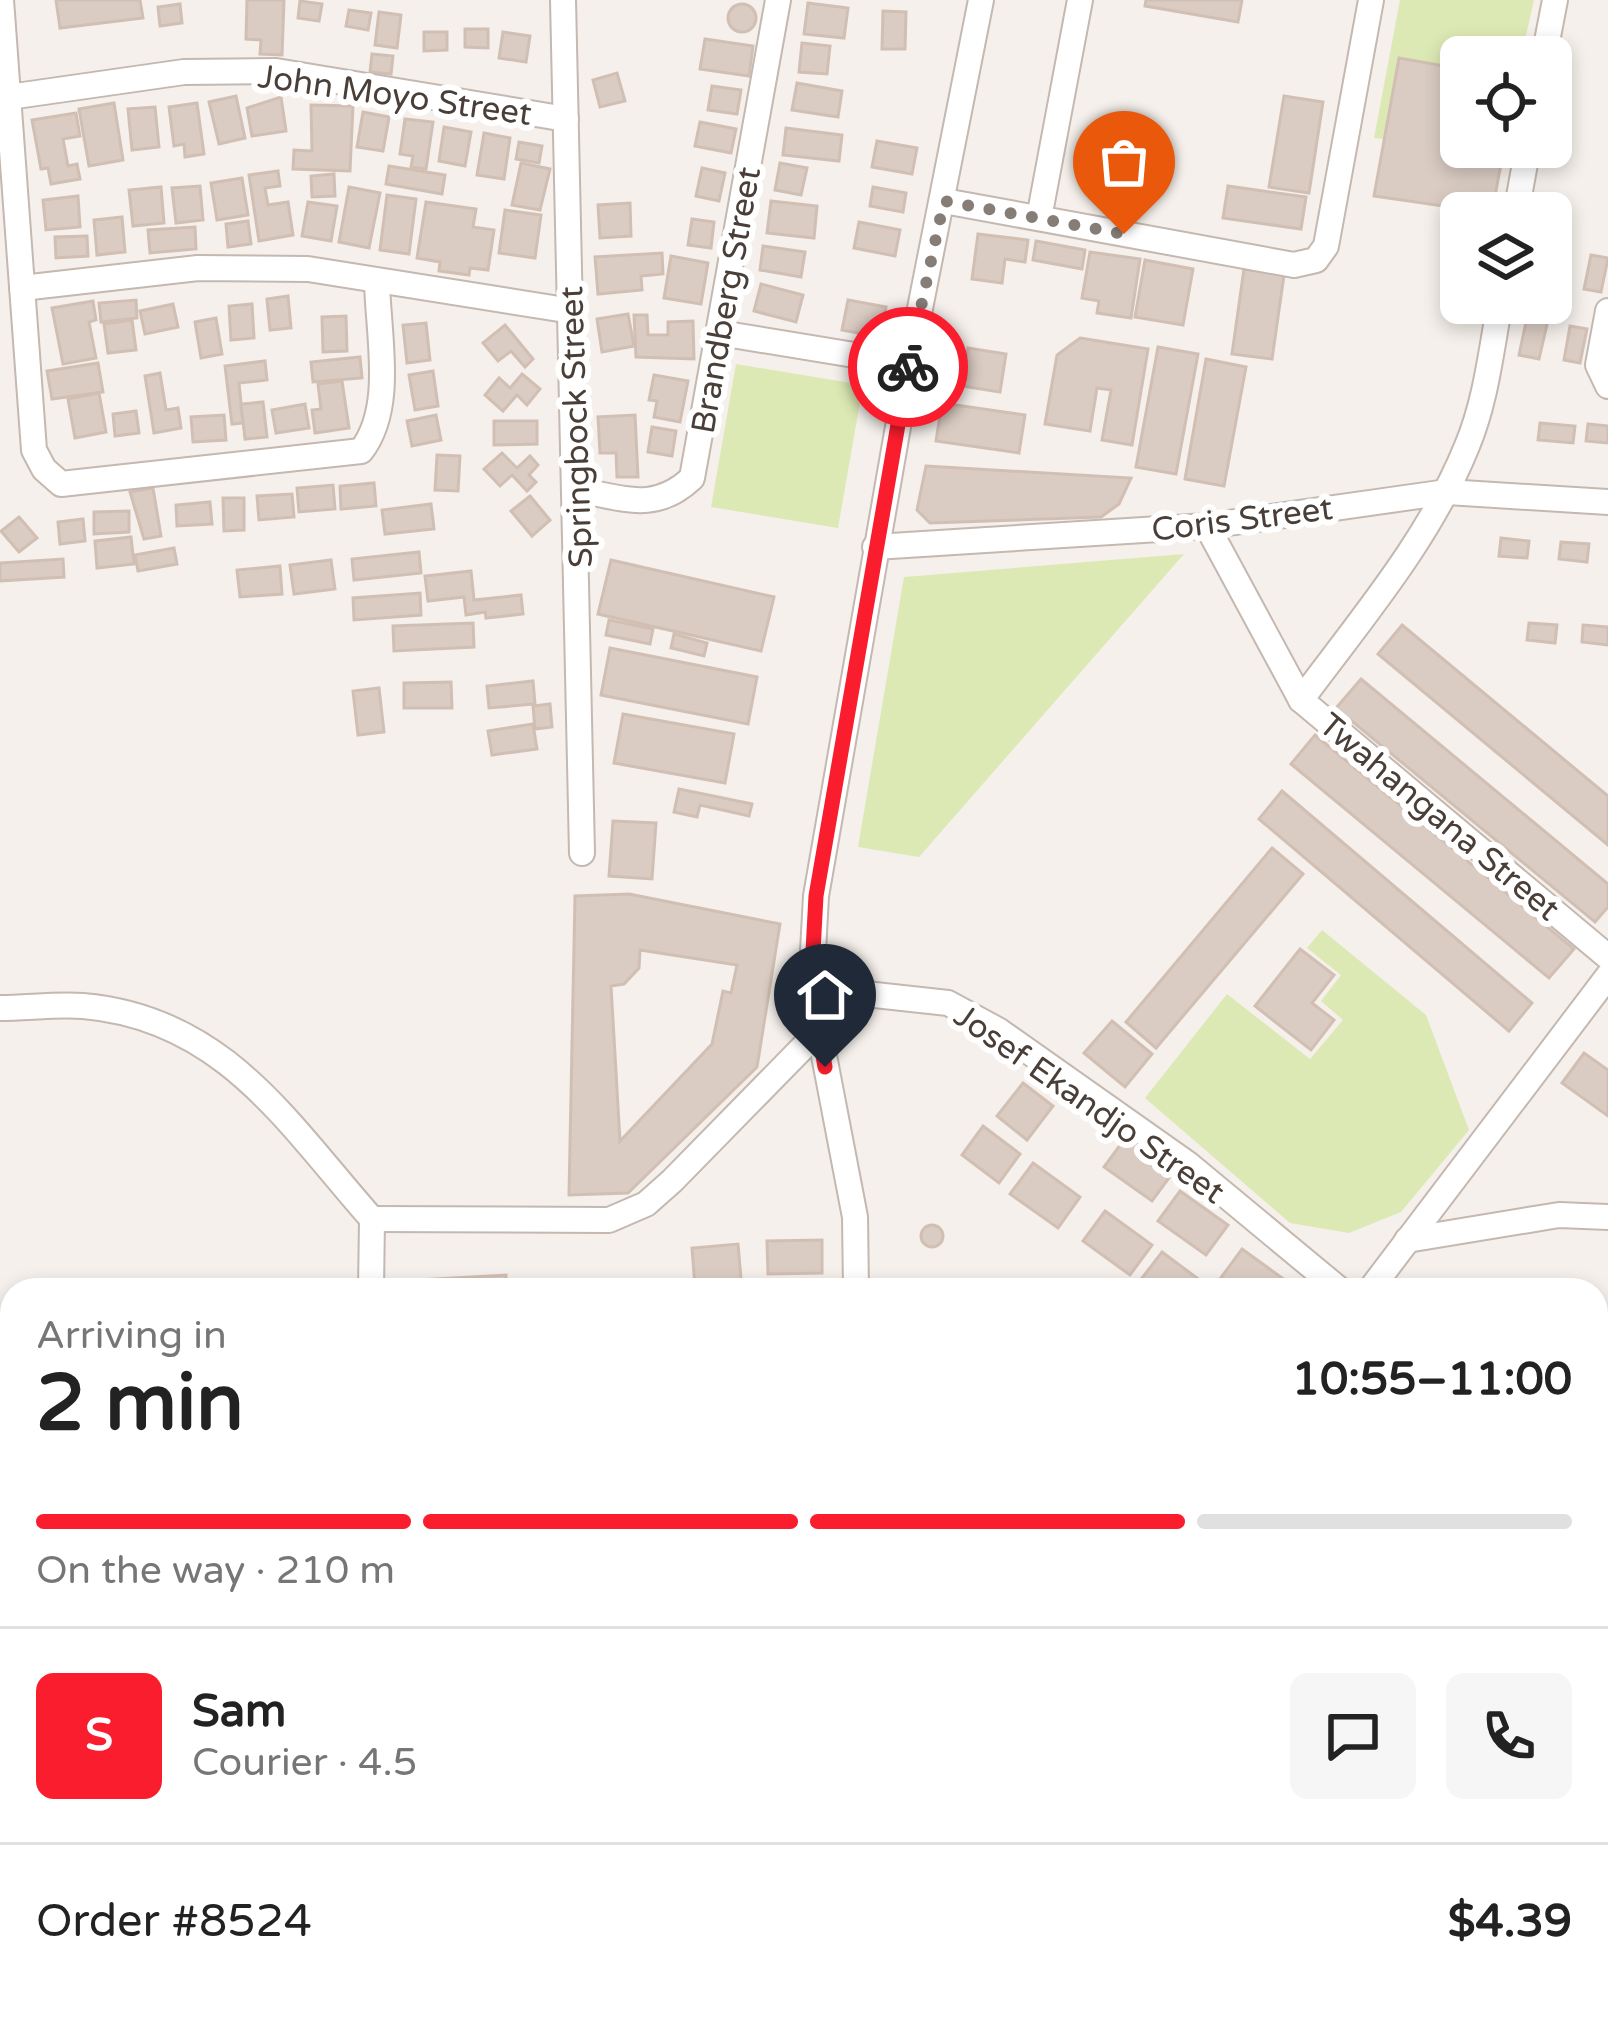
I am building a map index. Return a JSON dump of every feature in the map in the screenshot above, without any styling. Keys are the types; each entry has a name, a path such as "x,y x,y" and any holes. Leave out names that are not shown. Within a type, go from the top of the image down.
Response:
{"street":[{"path":"1,0 34,450 44,469 61,484 85,485 361,451 373,436 380,408 377,282"},
{"name":"Springbock Street","path":"563,0 578,490 582,853"},
{"name":"Brandberg Street","path":"578,490 645,501 672,497 692,478 778,0"},
{"path":"856,1278 855,1217 811,988 816,896 875,548 980,0"},
{"path":"1039,218 1080,0"},
{"path":"944,201 1294,266 1316,260 1326,246 1372,0"},
{"path":"1548,36 1555,0"},
{"name":"John Moyo Street","path":"9,97 184,72 276,70 566,119"},
{"path":"22,288 198,268 308,269 572,311"},
{"path":"1608,311 1598,365 1608,386"},
{"name":"Twahangana Street","path":"1495,324 1480,406 1447,492 1394,578 1301,700 1608,957"},
{"path":"720,333 909,364"},
{"name":"Coris Street","path":"875,548 1207,526 1447,492 1608,502"},
{"path":"1207,526 1301,700"},
{"path":"1379,1278 1608,976"},
{"name":"Josef Ekandjo Street","path":"811,988 948,1003 998,1030 1188,1164 1326,1278"},
{"path":"0,1008 86,1006 198,1041 250,1077 372,1219 371,1278"},
{"path":"372,1219 609,1220 646,1204 672,1181 817,1033"},
{"path":"1407,1240 1559,1215 1608,1217"}],"green space":[{"path":"1400,0 1534,0 1526,36 1440,36 1440,65 1400,58 1385,139 1374,138"},
{"path":"736,364 863,385 838,528 711,507"},
{"path":"1184,554 919,857 858,847 904,577"},
{"path":"1322,930 1426,1015 1469,1130 1401,1212 1349,1233 1290,1223 1145,1098 1227,994 1310,1059 1343,1020 1321,1001 1341,975 1307,948"}],"building":[{"path":"56,0 140,0 143,18 60,28"},
{"path":"247,0 284,0 282,55 260,54 261,40 246,39"},
{"path":"1146,0 1242,0 1238,22 1145,6"},
{"path":"300,1 322,4 319,21 298,18"},
{"path":"808,3 848,8 844,38 804,34"},
{"path":"180,4 182,23 160,26 158,7"},
{"path":"742,4 752,8 756,18 752,28 742,32 732,28 728,18 732,8"},
{"path":"349,10 371,13 368,30 346,26"},
{"path":"883,11 906,12 905,49 882,49"},
{"path":"379,12 401,15 397,48 375,45"},
{"path":"465,29 488,29 488,48 465,47"},
{"path":"424,32 447,32 447,50 424,51"},
{"path":"503,32 530,36 526,62 499,58"},
{"path":"705,39 753,46 749,76 700,69"},
{"path":"802,43 830,46 827,74 799,72"},
{"path":"372,54 393,56 391,74 370,72"},
{"path":"1399,58 1440,65 1440,168 1500,168 1496,192 1440,192 1440,206 1374,196"},
{"path":"617,73 625,101 600,107 593,80"},
{"path":"797,83 842,91 838,117 792,110"},
{"path":"712,86 741,90 737,114 708,110"},
{"path":"236,96 245,138 219,144 209,102"},
{"path":"1284,96 1323,102 1309,193 1269,187"},
{"path":"281,97 286,131 252,136 247,108"},
{"path":"114,103 123,160 89,166 79,109"},
{"path":"197,103 204,154 185,157 184,144 174,146 169,107"},
{"path":"311,105 353,106 350,171 293,169 294,150 312,151"},
{"path":"155,107 159,147 132,150 128,109"},
{"path":"363,112 389,117 383,151 357,147"},
{"path":"76,113 80,136 63,139 68,166 77,164 80,179 51,184 48,168 41,169 32,120"},
{"path":"405,119 433,122 426,169 411,167 413,156 400,154"},
{"path":"700,122 736,129 731,153 695,146"},
{"path":"1123,124 1160,131 1152,179 1115,172"},
{"path":"444,127 471,132 465,166 439,161"},
{"path":"786,128 842,135 839,161 783,155"},
{"path":"484,133 510,138 504,179 477,175"},
{"path":"877,141 917,148 912,174 872,167"},
{"path":"519,142 542,146 539,163 516,159"},
{"path":"521,163 550,169 540,210 512,205"},
{"path":"780,163 807,168 801,195 775,190"},
{"path":"389,166 445,175 442,194 386,184"},
{"path":"702,168 725,173 719,201 696,196"},
{"path":"278,171 280,186 265,188 268,205 288,202 293,235 259,241 249,175"},
{"path":"334,174 335,196 312,197 311,176"},
{"path":"242,178 248,215 217,220 211,183"},
{"path":"200,186 203,220 176,223 172,188"},
{"path":"1228,186 1306,197 1301,229 1223,218"},
{"path":"161,187 164,223 133,226 129,190"},
{"path":"349,187 380,193 369,248 339,242"},
{"path":"873,187 906,193 903,212 870,206"},
{"path":"387,195 416,199 409,254 380,250"},
{"path":"78,196 80,227 46,230 43,200"},
{"path":"771,201 817,206 814,238 767,233"},
{"path":"308,202 337,206 331,241 302,236"},
{"path":"426,202 476,209 473,227 494,230 488,270 470,268 469,275 439,271 440,262 417,258"},
{"path":"630,203 631,236 600,238 598,205"},
{"path":"505,210 541,215 535,258 499,253"},
{"path":"122,217 125,252 97,255 94,220"},
{"path":"692,219 714,222 711,248 688,245"},
{"path":"248,221 251,244 228,247 226,224"},
{"path":"859,222 900,230 895,256 854,248"},
{"path":"195,227 196,249 150,253 148,230"},
{"path":"978,234 1028,240 1025,262 1005,259 1002,283 972,279"},
{"path":"87,236 88,256 56,258 55,237"},
{"path":"1036,241 1085,250 1082,269 1033,260"},
{"path":"763,246 805,252 801,277 760,270"},
{"path":"1090,252 1140,259 1131,318 1097,313 1099,301 1082,298"},
{"path":"662,253 663,274 641,276 642,290 598,294 595,257"},
{"path":"1591,255 1608,258 1601,292 1584,289"},
{"path":"671,256 708,263 701,304 664,298"},
{"path":"1145,260 1193,269 1183,325 1135,317"},
{"path":"1244,269 1284,275 1272,359 1232,354"},
{"path":"761,284 803,295 796,322 754,311"},
{"path":"288,296 291,328 270,330 267,299"},
{"path":"136,300 137,318 101,322 99,303"},
{"path":"848,300 886,307 880,337 842,330"},
{"path":"93,301 96,320 89,322 96,358 63,364 52,308"},
{"path":"173,304 178,327 145,334 140,311"},
{"path":"252,304 254,338 231,340 229,306"},
{"path":"628,314 634,346 602,352 597,319"},
{"path":"634,315 647,315 648,335 668,335 668,322 693,321 694,359 636,357"},
{"path":"346,316 347,351 323,352 322,317"},
{"path":"216,318 222,354 201,358 195,322"},
{"path":"132,320 136,350 108,353 104,324"},
{"path":"426,323 430,360 407,363 403,325"},
{"path":"1526,324 1547,324 1539,359 1519,355"},
{"path":"505,325 533,359 525,367 511,351 498,361 483,343"},
{"path":"1570,326 1587,329 1580,363 1564,360"},
{"path":"1080,338 1148,349 1132,445 1102,440 1111,390 1097,388 1090,431 1045,424 1057,355"},
{"path":"1158,347 1198,354 1176,474 1136,467"},
{"path":"968,348 1006,354 1000,392 962,386"},
{"path":"360,357 362,378 313,382 311,362"},
{"path":"1206,359 1246,367 1224,486 1185,479"},
{"path":"265,361 267,380 239,383 243,423 232,424 225,366"},
{"path":"98,363 103,392 52,399 47,371"},
{"path":"433,371 438,406 415,410 409,375"},
{"path":"160,373 166,410 178,408 181,428 154,433 145,376"},
{"path":"522,374 540,389 527,405 517,395 503,411 485,395 499,378 510,388"},
{"path":"654,375 688,381 680,422 654,417 657,401 649,400"},
{"path":"342,381 349,428 315,433 312,410 321,409 318,384"},
{"path":"99,393 106,432 75,438 68,399"},
{"path":"263,402 267,437 245,439 241,404"},
{"path":"942,403 1025,415 1019,453 936,441"},
{"path":"305,404 309,428 276,433 272,410"},
{"path":"136,411 139,433 115,436 113,414"},
{"path":"224,415 226,440 193,442 191,417"},
{"path":"436,415 441,440 412,446 407,421"},
{"path":"635,415 638,477 617,477 616,453 600,453 598,417"},
{"path":"494,421 537,421 537,444 494,445"},
{"path":"1540,423 1575,426 1573,443 1538,440"},
{"path":"1588,424 1608,426 1608,443 1586,441"},
{"path":"652,427 676,431 672,456 648,452"},
{"path":"502,453 517,468 530,456 538,465 529,475 536,482 527,491 512,475 500,486 484,469"},
{"path":"437,455 460,456 458,491 435,490"},
{"path":"926,466 1131,478 1119,504 1101,517 930,523 917,510"},
{"path":"374,483 376,506 341,509 340,486"},
{"path":"333,485 335,509 299,512 297,488"},
{"path":"153,488 161,536 144,539 130,492"},
{"path":"292,494 294,517 259,520 257,496"},
{"path":"530,496 550,520 532,536 511,511"},
{"path":"223,498 244,498 244,530 224,531"},
{"path":"210,502 212,524 177,526 176,505"},
{"path":"431,504 434,529 385,534 382,510"},
{"path":"129,511 129,532 94,534 94,512"},
{"path":"19,517 37,538 19,552 1,531"},
{"path":"83,519 85,541 60,544 58,522"},
{"path":"131,537 134,564 97,568 95,541"},
{"path":"1501,538 1529,541 1527,558 1499,556"},
{"path":"1561,542 1589,544 1587,562 1559,559"},
{"path":"174,548 177,564 138,571 135,555"},
{"path":"419,552 421,573 354,580 352,559"},
{"path":"63,559 64,577 0,581 0,563"},
{"path":"331,560 335,589 294,594 290,565"},
{"path":"611,560 774,597 761,651 598,614"},
{"path":"280,566 282,594 240,597 237,570"},
{"path":"471,571 474,600 521,595 523,614 486,618 485,612 466,615 464,597 428,601 425,576"},
{"path":"420,593 421,615 354,620 353,598"},
{"path":"609,620 653,629 650,644 606,635"},
{"path":"473,623 474,647 394,651 393,626"},
{"path":"1529,623 1557,625 1555,643 1527,640"},
{"path":"1402,625 1608,796 1608,845 1378,654"},
{"path":"1583,625 1608,627 1608,645 1582,642"},
{"path":"674,634 707,643 704,656 671,648"},
{"path":"610,648 757,677 748,724 601,695"},
{"path":"1361,679 1608,884 1608,907 1595,922 1336,708"},
{"path":"533,681 535,704 489,708 487,686"},
{"path":"451,682 452,708 404,708 404,683"},
{"path":"379,688 384,732 358,735 353,691"},
{"path":"550,704 552,727 535,729 533,706"},
{"path":"623,714 734,734 725,783 614,763"},
{"path":"533,724 537,749 492,755 488,731"},
{"path":"1315,735 1574,949 1549,978 1291,764"},
{"path":"679,789 752,804 749,816 700,805 697,817 674,812"},
{"path":"1282,791 1532,1003 1509,1031 1259,819"},
{"path":"613,821 656,823 652,879 609,876"},
{"path":"1272,848 1303,874 1156,1048 1126,1022"},
{"path":"629,894 780,924 757,1067 628,1193 569,1195 575,896","holes":["640,950 737,965 731,993 723,991 712,1044 620,1141 611,986 624,984 639,968"]},
{"path":"1300,949 1334,975 1312,1003 1334,1020 1311,1050 1255,1006"},
{"path":"1112,1021 1152,1054 1125,1087 1084,1053"},
{"path":"1584,1053 1608,1070 1608,1116 1562,1083"},
{"path":"1023,1083 1053,1106 1027,1140 997,1116"},
{"path":"983,1126 1020,1154 999,1183 962,1155"},
{"path":"1126,1137 1174,1171 1152,1201 1104,1167"},
{"path":"1033,1163 1080,1197 1058,1228 1010,1194"},
{"path":"1180,1191 1228,1225 1206,1255 1158,1221"},
{"path":"1105,1211 1152,1245 1130,1275 1083,1241"},
{"path":"932,1225 943,1236 932,1247 921,1236"},
{"path":"822,1240 822,1273 768,1274 767,1241"},
{"path":"738,1244 741,1278 694,1278 692,1248"},
{"path":"1242,1249 1282,1278 1221,1278"},
{"path":"1162,1252 1197,1278 1142,1278"}],"way so far":[{"path":"908,367 944,201 1124,234"}],"route":[{"path":"825,1067 811,988 816,896 908,367"}]}
